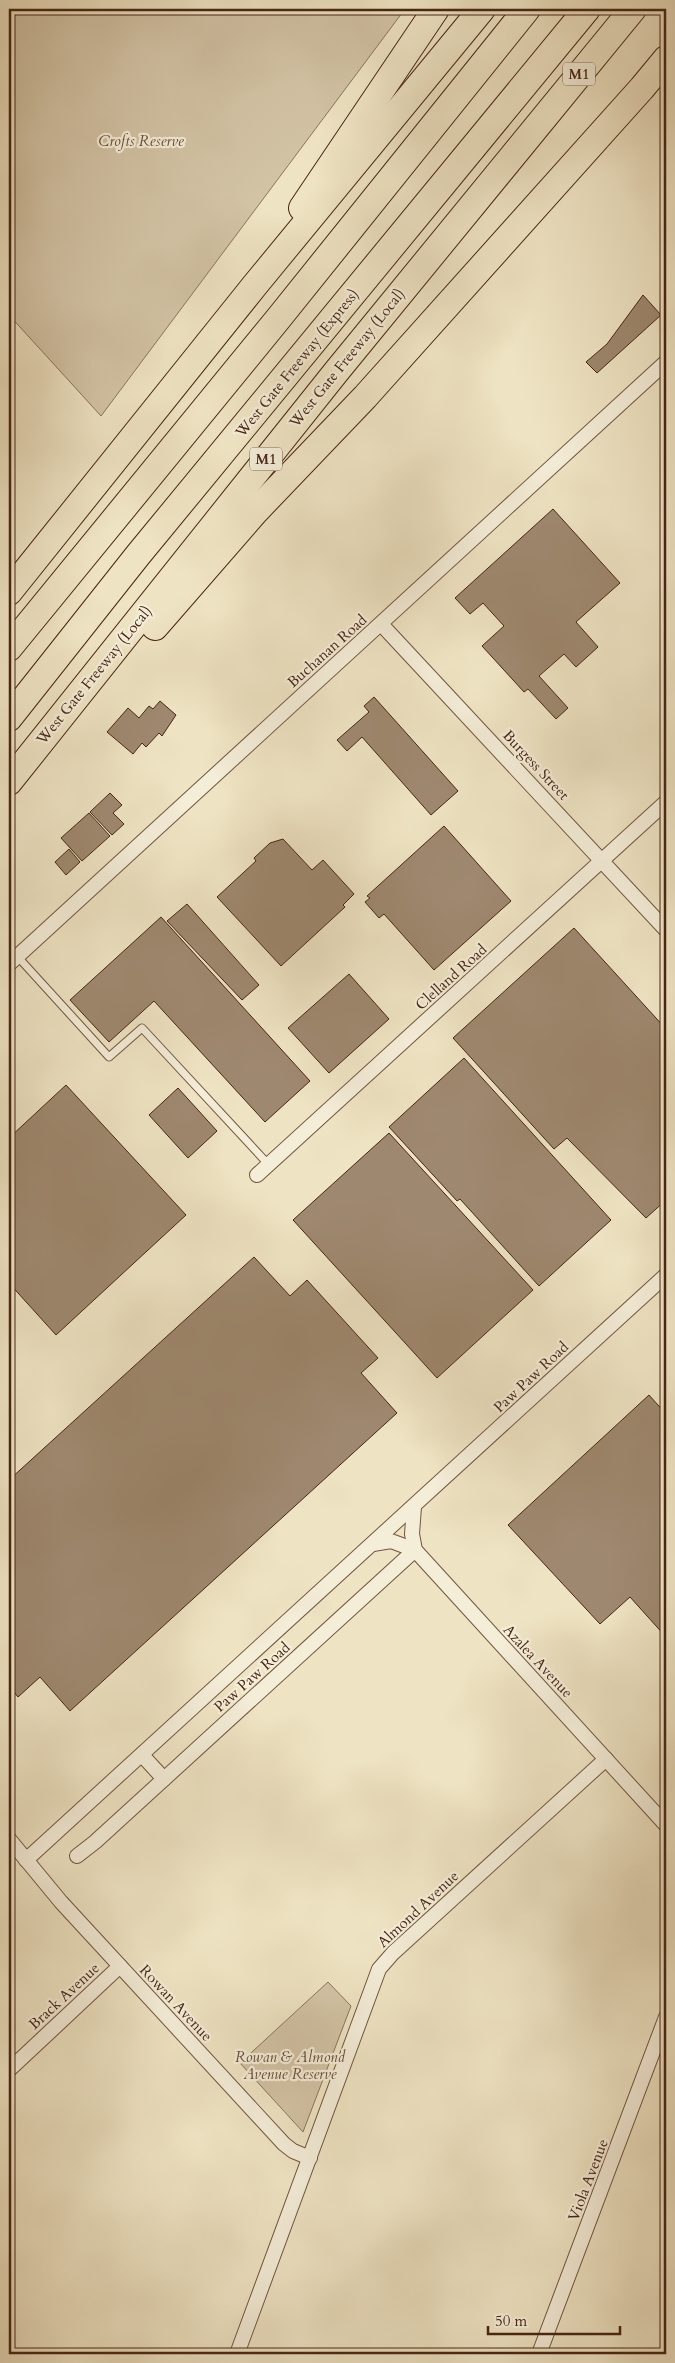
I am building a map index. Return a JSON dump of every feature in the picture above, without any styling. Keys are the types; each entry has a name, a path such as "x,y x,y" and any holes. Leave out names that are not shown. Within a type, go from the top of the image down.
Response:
{"highway":[{"path":"255,285 319,180 436,9"},
{"path":"9,592 255,285 482,9"},
{"path":"9,648 527,9"},
{"name":"West Gate Freeway (Express)","path":"9,718 138,555 587,9"},
{"name":"West Gate Freeway (Local)","path":"9,782 336,372 633,9"},
{"path":"9,796 255,512 365,397 666,59"}],"street":[{"name":"Buchanan Road","path":"13,960 666,362"},
{"name":"Burgess Street","path":"381,624 603,860 666,930"},
{"name":"Clelland Road","path":"258,1176 666,802"},
{"name":"Paw Paw Road","path":"26,1860 414,1507 666,1274"},
{"path":"414,1507 412,1534 415,1550"},
{"path":"373,1544 391,1541 415,1550"},
{"name":"Paw Paw Road","path":"77,1856 415,1550"},
{"name":"Azalea Avenue","path":"415,1550 666,1826"},
{"path":"142,1754 164,1779"},
{"name":"Almond Avenue","path":"237,2354 376,1977 386,1961 606,1759"},
{"name":"Rowan Avenue","path":"9,1839 60,1902 284,2144 293,2151 310,2158"},
{"name":"Brack Avenue","path":"9,2070 120,1966"},
{"name":"Viola Avenue","path":"539,2354 666,2017"}],"lane":[{"path":"13,960 109,1058 142,1028 269,1165"}],"green space":[{"name":"Crofts Reserve","path":"9,9 405,9 101,416 9,315"},
{"name":"Rowan & Almond Avenue Reserve","path":"328,1982 351,2006 303,2132 240,2063"}],"building":[{"path":"643,295 661,315 597,373 586,362 607,344"},
{"path":"553,509 620,583 576,622 598,647 576,667 564,654 539,676 568,708 556,719 528,689 524,692 482,646 504,626 483,603 470,614 455,598"},
{"path":"374,697 458,791 431,815 362,737 347,751 337,740 369,712 364,706"},
{"path":"160,701 176,715 162,736 159,733 146,747 142,743 133,754 107,732 128,708 139,718 149,706 153,709"},
{"path":"110,793 122,805 113,813 124,824 112,835 90,812"},
{"path":"89,813 110,836 82,861 61,838"},
{"path":"444,826 511,901 434,970 384,914 379,918 365,902 370,898 367,896"},
{"path":"283,839 312,870 323,860 354,894 343,905 345,907 281,966 217,897 256,861 254,858 270,843"},
{"path":"69,849 80,862 66,875 55,862"},
{"path":"187,904 259,985 242,1000 167,921"},
{"path":"161,917 310,1081 265,1122 154,1001 109,1042 70,1000"},
{"path":"574,928 666,1029 666,1200 646,1218 567,1138 554,1149 453,1038"},
{"path":"349,974 389,1019 329,1073 288,1028"},
{"path":"464,1058 611,1220 539,1286 460,1199 457,1201 389,1127"},
{"path":"66,1085 186,1215 56,1335 9,1283 9,1138"},
{"path":"178,1088 217,1131 188,1158 149,1115"},
{"path":"389,1133 533,1290 437,1378 293,1220"},
{"path":"254,1257 290,1296 307,1280 378,1358 361,1373 397,1413 70,1711 40,1677 18,1697 9,1686 9,1480"},
{"path":"649,1395 666,1414 666,1637 630,1597 600,1624 508,1525"}]}
